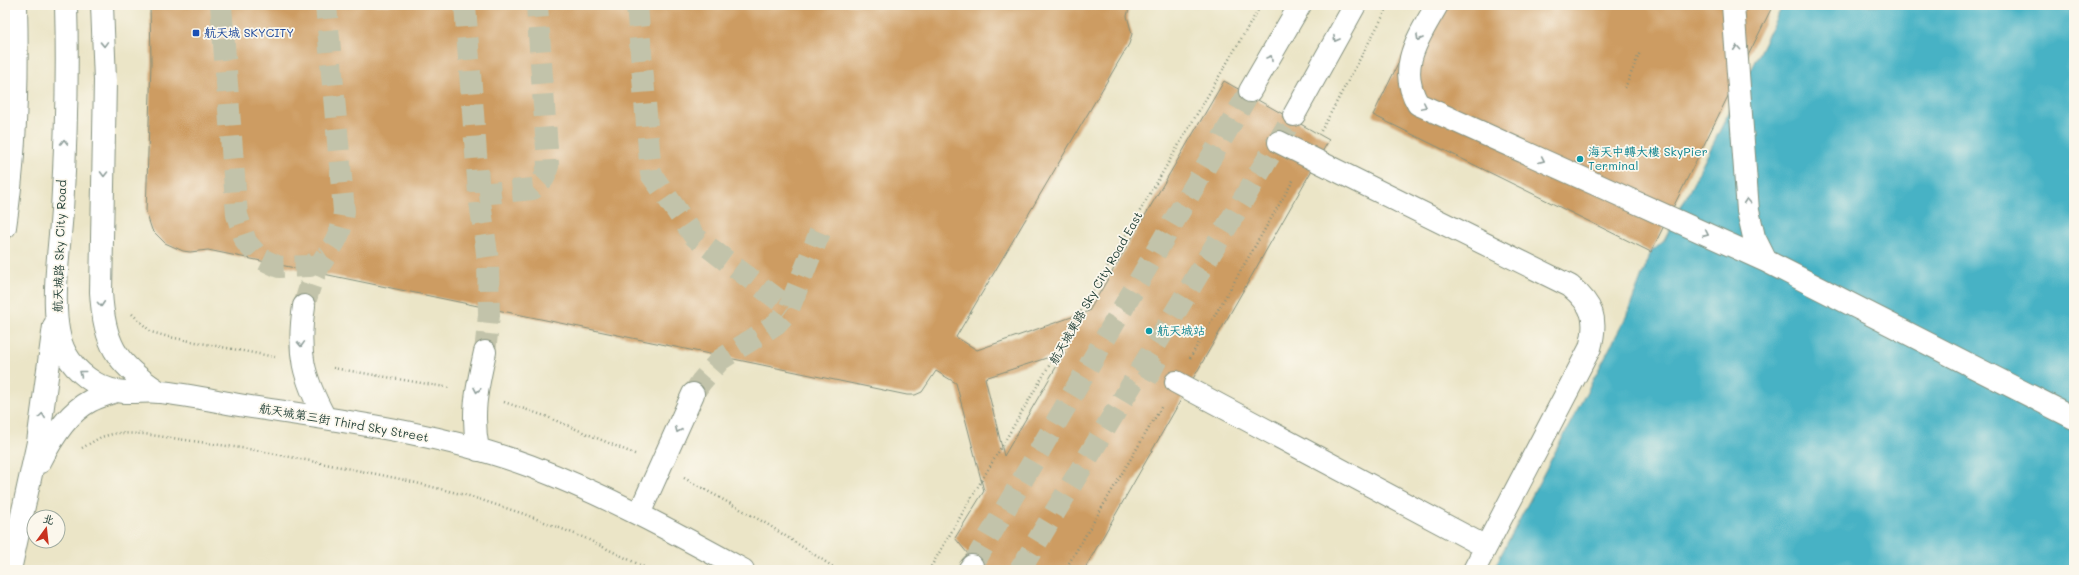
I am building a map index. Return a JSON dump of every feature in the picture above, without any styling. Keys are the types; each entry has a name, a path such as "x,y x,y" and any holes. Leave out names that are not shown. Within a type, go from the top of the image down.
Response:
{"street":[{"path":"5,227 13,159 17,86 16,5"},
{"name":"航天城路 Sky City Road","path":"66,5 62,208 56,307 58,330 65,353 77,369 96,384 116,391 158,391"},
{"path":"102,5 105,81 101,292 102,316 106,335 114,351 127,368 158,391"},
{"path":"1250,92 1300,5"},
{"path":"1294,115 1355,5"},
{"path":"1437,5 1412,50 1409,73 1411,92 1418,104 1766,261 2074,418"},
{"path":"1734,5 1748,212 1754,237 1766,261"},
{"path":"1279,142 1570,286 1584,298 1593,314 1595,331 1590,348 1474,570"},
{"path":"304,306 301,343 302,363 310,390 325,418"},
{"path":"10,570 38,442 56,307"},
{"path":"478,450 474,411 485,352"},
{"path":"1176,382 1486,547"},
{"path":"30,482 48,446 69,417 90,401 116,391"},
{"name":"航天城第三街 Third Sky Street","path":"158,391 325,418 421,436 478,450 528,466 584,488 639,514 743,570"},
{"path":"639,514 693,394"}],"path":[{"name":"航天城東路 Sky City Road East","path":"929,570 1261,5"},
{"path":"1065,570 1307,156 1389,5"},
{"path":"1625,88 1640,52"},
{"path":"78,452 83,447 101,437 117,433 144,434 254,450 396,478 469,496 524,514 578,536 650,570"}],"water":[{"path":"1783,5 2074,5 2074,570 1493,570 1626,317 1651,252 1664,241"}],"building":[{"path":"150,5 1130,5 1127,16 1132,34 1129,44 956,337 977,350 1089,311 1224,81 1329,140 1084,570 981,570 955,538 984,491 956,383 936,371 922,392 915,395 907,395 208,250 190,252 183,251 165,243 152,230 146,212 151,63","holes":["1065,352 1004,456 985,378"]},
{"name":"海天中轉大樓 SkyPier Terminal","path":"1427,5 1773,5 1651,252 1373,115"}],"tunnel":[{"path":"221,5 237,215 246,242 260,258 279,267 310,266 326,255"},
{"path":"304,306 315,274 338,237 343,221 344,211 326,5"},
{"path":"465,5 479,194 488,261 489,315 485,352"},
{"path":"479,194 533,189 544,178 548,166 537,5"},
{"path":"637,5 651,174 695,237 789,308"},
{"path":"972,566 1250,91"},
{"path":"1020,570 1294,115"},
{"path":"693,394 720,360 776,324 788,311 820,232"},
{"path":"1142,364 1176,382"}],"place":[{"name":"航天城 SKYCITY","path":"196,33"},
{"name":"海天中轉大樓 SkyPier Terminal","path":"1580,159"},
{"name":"航天城站","path":"1149,331"}]}
